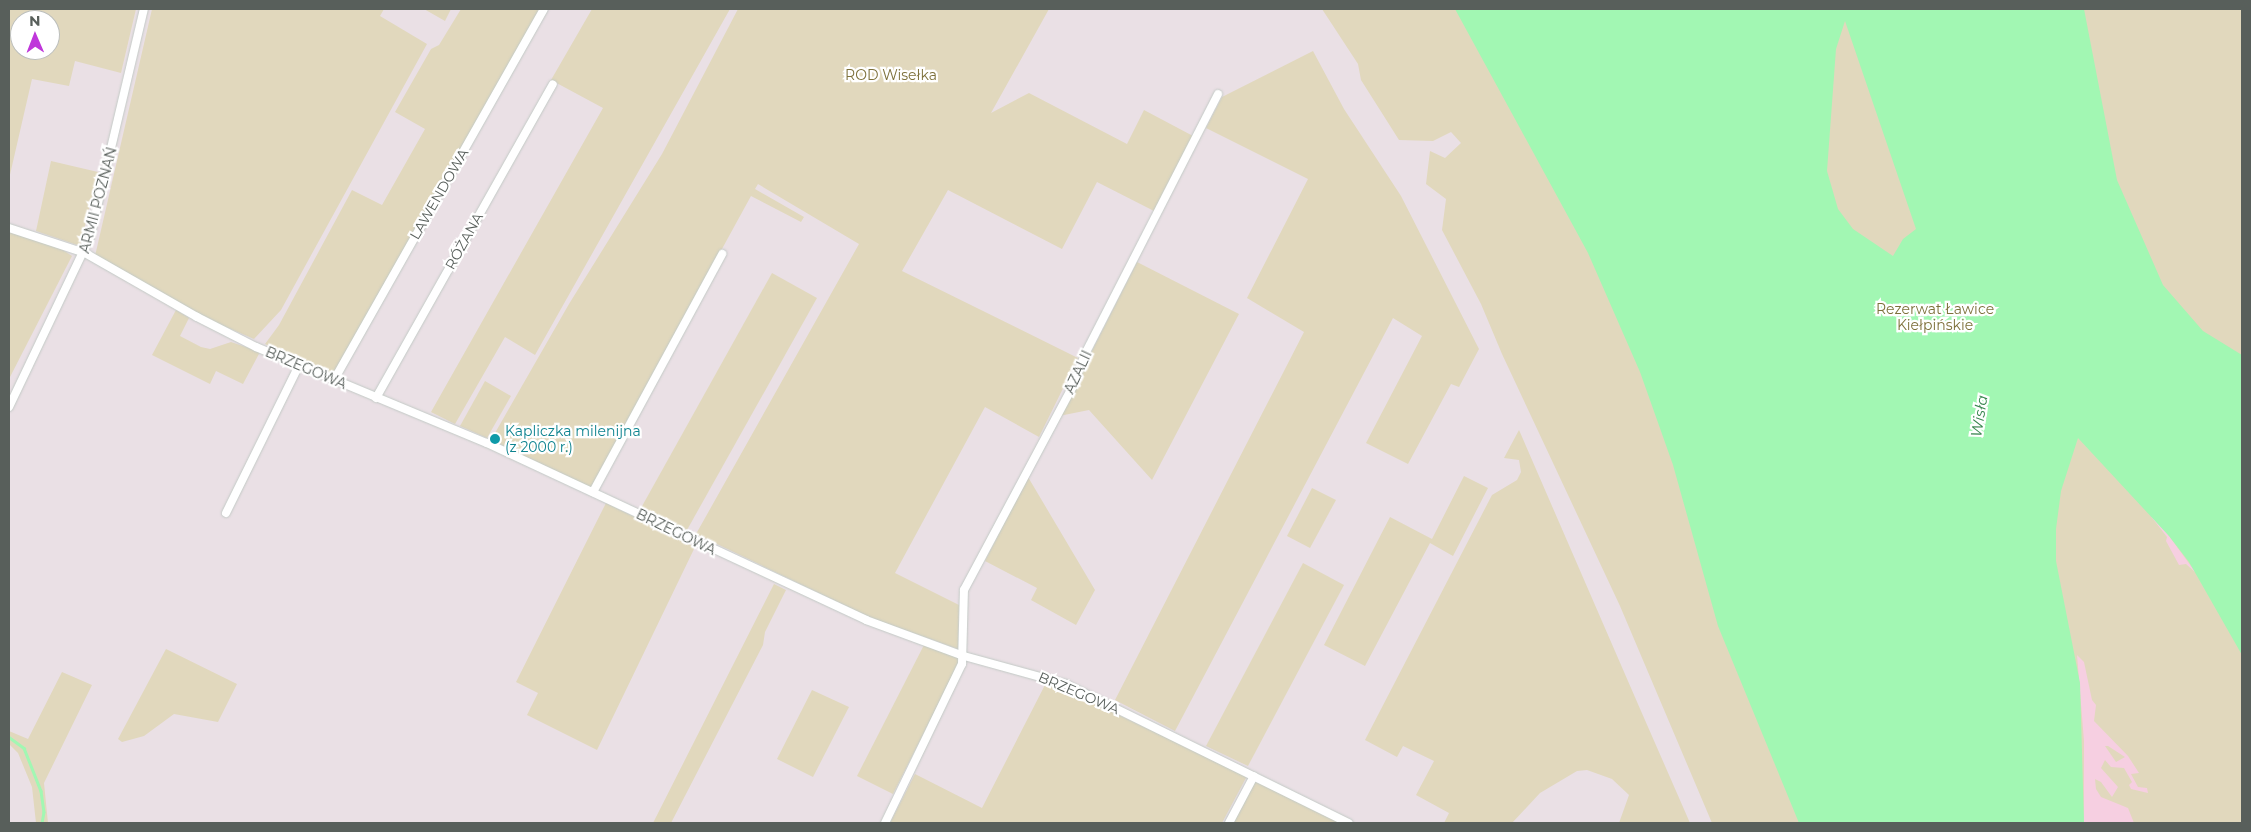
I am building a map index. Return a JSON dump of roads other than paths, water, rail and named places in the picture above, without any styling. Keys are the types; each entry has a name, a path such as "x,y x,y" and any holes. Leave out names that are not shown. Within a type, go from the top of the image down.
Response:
{"street":[{"name":"ARMII POZNAŃ","path":"9,407 85,253 144,9"},
{"name":"LAWENDOWA","path":"334,380 544,9"},
{"name":"RÓŻANA","path":"376,398 553,84"},
{"name":"AZALII","path":"964,656 964,590 1072,388 1085,354 1218,94"},
{"name":"BRZEGOWA","path":"9,228 85,253 197,317 299,365 593,492 787,586 866,620 964,656 1066,684 1349,823"},
{"path":"593,492 722,254"},
{"path":"226,513 299,365"},
{"path":"884,823 962,664 964,656"},
{"path":"1229,823 1254,776"}],"water":[{"name":"Rezerwat Ławice Kiełpińskie","path":"1455,9 2084,9 2117,180 2163,285 2203,331 2242,355 2242,655 2189,562 2169,536 2078,438 2061,491 2056,529 2056,561 2080,683 2084,823 1799,823 1718,626 1673,465 1640,372 1588,253","holes":["1845,21 1916,229 1903,239 1893,256 1853,229 1838,209 1827,171 1836,49"]}],"waterway":[{"path":"9,737 24,748 41,791 44,812 42,823"}],"place":[{"name":"Kapliczka milenijna (z 2000 r.)","path":"495,439"}],"park label":[{"name":"ROD Wisełka","path":"891,75"}],"water label":[{"name":"Wisła","path":"1979,416"}]}
